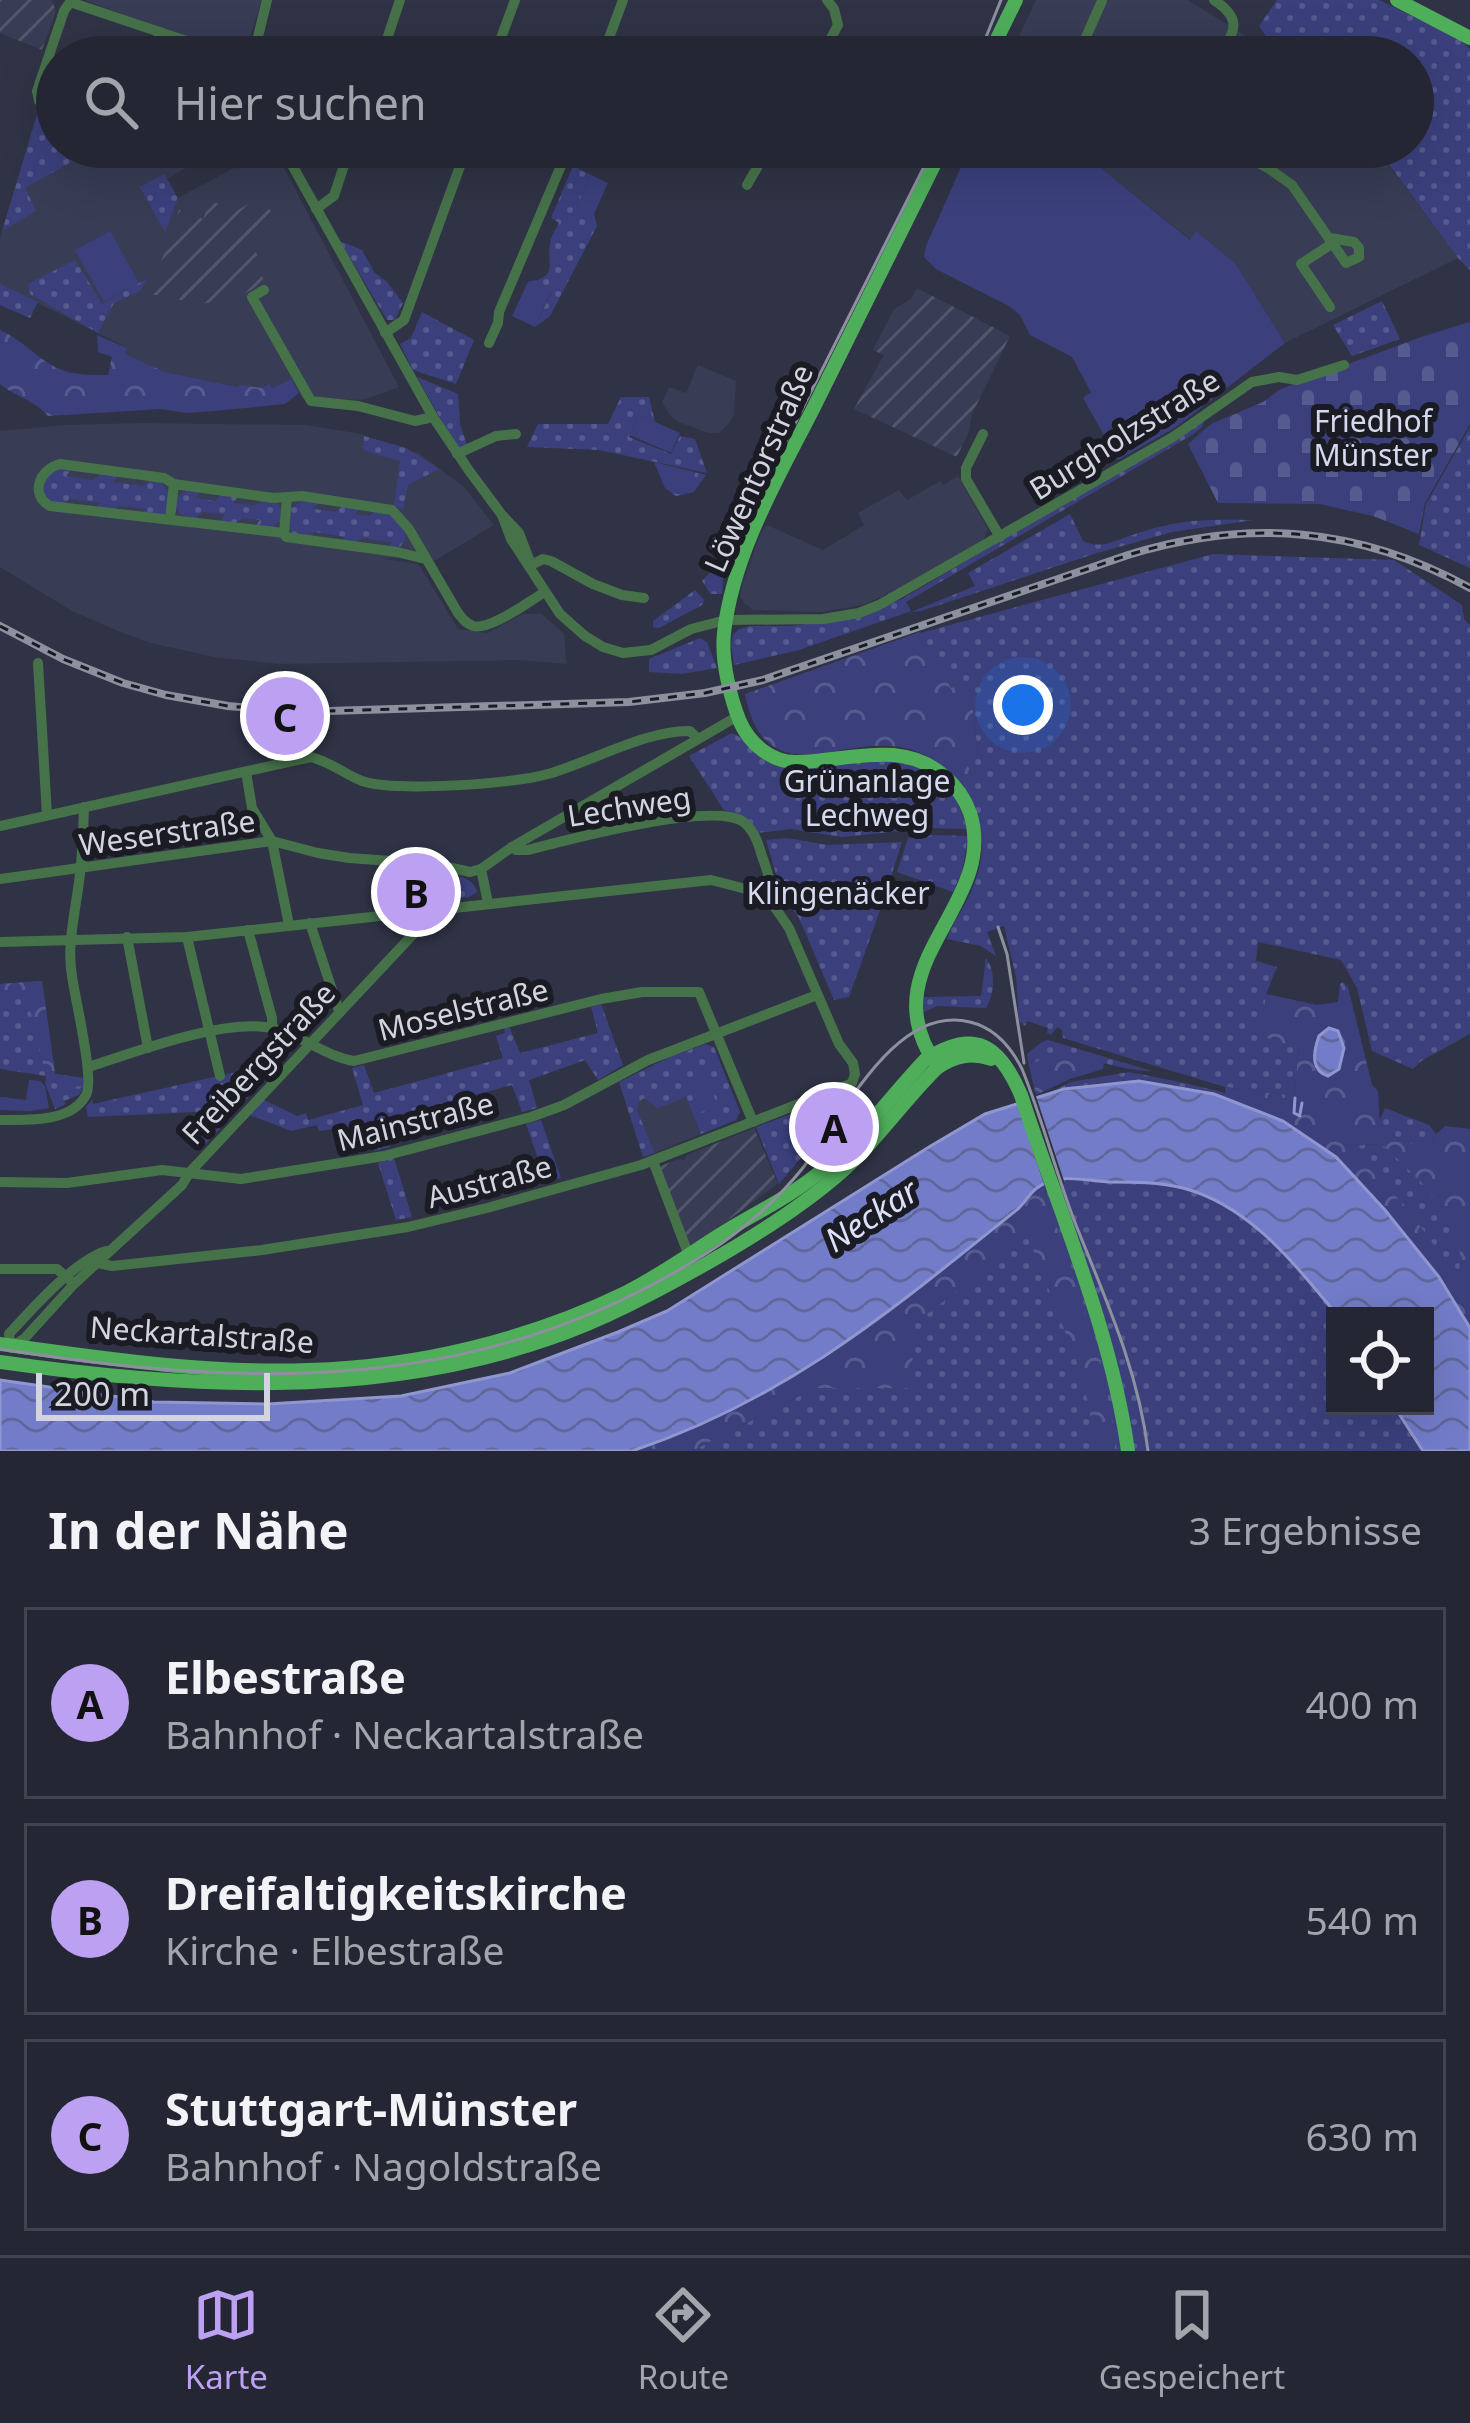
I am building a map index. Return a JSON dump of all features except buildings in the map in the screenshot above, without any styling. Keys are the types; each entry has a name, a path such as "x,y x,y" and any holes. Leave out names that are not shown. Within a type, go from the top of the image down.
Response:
{"main road":[{"path":"998,36 1014,0"},
{"path":"1397,0 1470,38"},
{"name":"Löwentorstraße","path":"738,716 723,646 731,591 743,554 933,168"},
{"path":"738,716 757,746 789,762 878,754 910,757 939,771 959,792 971,816 972,861 922,968 917,1016 934,1062 976,1055 995,1060 1010,1072"},
{"path":"922,1037 936,1043 978,1046 1007,1063 1102,1335 1128,1451"},
{"name":"Neckartalstraße","path":"6,1345 198,1368 308,1370 406,1361 546,1326 623,1294 787,1197 831,1163 934,1062 958,1045"},
{"name":"Neckartalstraße","path":"5,1362 153,1379 284,1384 407,1374 529,1345 606,1316 670,1284 797,1205 841,1172 934,1062"}],"street":[{"path":"258,36 267,0"},
{"path":"388,36 400,0"},
{"path":"502,36 515,0"},
{"path":"610,36 623,0"},
{"path":"827,0 838,25 832,36"},
{"path":"1214,0 1231,14 1232,36"},
{"path":"56,36 69,1 172,36"},
{"path":"1090,36 1102,1"},
{"path":"159,36 160,32"},
{"path":"294,168 434,417 524,542 545,592 571,625 622,652 651,650 691,629 726,620"},
{"path":"316,209 334,196 343,168"},
{"path":"385,333 404,320 458,168"},
{"path":"489,343 561,168"},
{"path":"747,185 757,168"},
{"path":"1268,168 1292,185 1331,240 1301,264 1330,308"},
{"path":"264,290 252,297 310,401 358,406 415,421 434,417"},
{"name":"Burgholzstraße","path":"726,620 789,621 859,613 901,594 1173,436 1252,382 1279,377 1297,380 1343,365"},
{"path":"458,454 496,436 516,434"},
{"path":"983,434 965,474 1000,536"},
{"path":"425,559 284,533 50,506 39,495 39,484 47,469 60,464 164,478 174,484 392,510 409,529 458,613 473,626 489,624 545,592"},
{"path":"170,518 174,484"},
{"path":"284,533 287,497"},
{"path":"397,552 406,546 409,529"},
{"path":"531,565 551,561 593,584 644,598"},
{"path":"38,663 47,815"},
{"path":"488,903 481,869 738,716"},
{"path":"0,826 311,758 381,785 496,783 540,777 678,730 690,730 698,738"},
{"path":"246,772 252,808 272,841 289,925"},
{"path":"0,1120 37,1119 76,1108 90,1088 70,963 83,807"},
{"name":"Lechweg","path":"512,847 528,850 687,818 736,819 747,825 758,843 771,884 766,898"},
{"name":"Weserstraße","path":"0,878 272,841 350,858 434,863 470,872 481,869"},
{"path":"0,942 187,937 711,880 766,898 789,928 817,995"},
{"name":"Freibergstraße","path":"66,1285 98,1263 182,1185 437,909"},
{"path":"310,922 338,1011"},
{"path":"248,930 272,1028"},
{"path":"187,937 220,1076"},
{"path":"127,938 148,1048"},
{"name":"Moselstraße","path":"88,1067 242,1026 272,1028 354,1060 601,999 642,992 699,992 753,1122"},
{"name":"Mainstraße","path":"0,1182 67,1183 162,1170 241,1179 405,1150 565,1106 648,1060 817,995"},
{"name":"Austraße","path":"98,1263 262,1250 408,1227 653,1161 852,1083 853,1063 817,995"},
{"path":"653,1161 689,1256"},
{"path":"115,1248 131,1263"},
{"name":"Freibergstraße","path":"6,1345 24,1339 95,1254 115,1248"},
{"path":"0,1270 57,1269 66,1285"},
{"path":"5,1362 6,1345"}],"shaded area":[{"path":"0,0 52,0 56,12 47,36 36,36 36,48 0,33"},
{"path":"84,0 262,0 250,36 182,36"},
{"path":"1036,0 1188,0 1246,36 1019,36"},
{"path":"36,118 36,168 186,168 167,179 178,198 234,168 284,168 399,387 363,400 302,398 291,379 272,388 238,387 165,372 124,354 126,347 0,284 0,238"},
{"path":"1101,168 1391,168 1458,258 1285,343 1236,264 1197,232 1191,240"},
{"path":"262,196 280,228 251,244 258,256 252,260 265,282 235,299 200,304 150,294 179,210 203,219 210,201 238,210"},
{"path":"917,288 1010,336 957,457 854,409 884,355 873,350 894,309 912,298"},
{"path":"698,365 736,381 734,414 719,433 679,422 662,402 669,387 686,393"},
{"path":"142,423 306,425 356,433 420,454 464,487 494,525 436,560 380,558 417,564 458,629 487,633 523,614 542,614 564,634 566,664 519,660 279,664 213,657 118,631 72,611 0,567 0,431"},
{"path":"958,476 988,529 984,539 863,605 822,612 753,610 744,603 740,595 743,582 767,525 823,550 864,525 858,513 899,490 907,500"},
{"path":"645,1097 686,1097 701,1134 655,1153 637,1110 637,1103"},
{"path":"754,1128 778,1184 691,1247 659,1169"}],"green space":[{"path":"1277,0 1379,0 1470,49 1470,270 1392,168 1434,168 1434,36 1266,36 1259,26"},
{"path":"36,118 36,168 60,168 25,188 36,211 2,231"},
{"path":"572,168 591,175 577,206 594,214 597,226 550,316 535,327 551,293 528,282 544,277 550,268 551,240 559,223 551,218"},
{"path":"961,168 1101,168 1190,240 1196,231 1236,264 1285,343 1176,427 1118,460 1083,398 1091,392 1072,357 1030,335 1020,315 1009,306 936,269 924,257"},
{"path":"164,174 178,198 165,232 140,187"},
{"path":"591,175 608,183 594,214 577,206"},
{"path":"110,231 139,283 104,302 75,250"},
{"path":"340,241 362,250 374,272 403,303 395,320 387,320"},
{"path":"75,260 102,304 148,278 140,291 114,303 98,333 30,294 28,284"},
{"path":"528,282 551,292 535,327 512,316"},
{"path":"0,284 38,302 30,318 0,305"},
{"path":"1382,301 1400,339 1352,356 1333,325"},
{"path":"422,312 474,340 456,384 413,370 400,344 411,338"},
{"name":"Friedhof Münster","path":"1470,322 1470,424 1425,503 1419,534 1373,516 1320,504 1218,503 1188,444 1211,424 1281,389"},
{"path":"0,330 68,372 108,375 112,357 98,352 97,335 165,372 238,387 269,384 272,388 291,379 299,393 285,404 225,410 48,416 0,384"},
{"path":"417,377 458,394 468,448 458,450"},
{"path":"621,397 649,397 655,422 639,415 629,437 671,454 680,436 695,439 707,473 599,450 527,447 538,424 608,424"},
{"path":"639,415 680,433 671,453 630,435"},
{"path":"1204,420 1192,435 906,602 911,611 799,650 734,665 731,644 739,629 844,620 902,599"},
{"path":"1470,427 1470,568 1419,545 1426,504"},
{"path":"364,436 406,448 439,469 408,485 403,510 394,505 400,461 363,450"},
{"path":"654,462 706,475 694,492 676,496 665,488"},
{"path":"53,469 72,469 66,476 92,480 101,474 119,476 113,482 143,486 160,481 169,493 166,510 163,515 141,516 146,509 120,506 112,512 94,509 100,503 70,499 53,504 43,493 45,476"},
{"path":"188,489 201,491 196,498 215,501 222,494 238,497 233,503 277,503 282,511 280,521 270,529 255,527 260,520 243,518 234,524 220,522 225,515 203,512 194,519 180,514 176,507 176,499"},
{"path":"303,501 318,503 314,509 335,512 343,506 359,508 355,515 369,516 377,510 394,517 406,532 405,541 398,549 388,549 392,542 362,538 353,544 341,542 345,537 315,532 306,538 292,533 288,526 291,508"},
{"path":"1070,514 1083,541 1095,544 1177,523 1254,520 1172,532 911,612 975,586 968,573"},
{"path":"733,527 744,532 723,579 722,594 711,594 702,581 722,560"},
{"path":"1213,554 1394,560 1462,605 1470,625 1470,1034 1413,1069 1372,1051 1357,988 1341,960 1258,942 1256,961 1277,967 1266,994 1299,1048 1294,1096 1225,1087 1063,1038 1057,1027 1051,1035 1048,1028 1027,1021 1025,1026 1019,1021 1016,977 1004,926 987,932 996,956 981,946 947,939 969,896 982,853 980,827 963,786 971,775 966,759 978,755 970,685 951,688 920,633"},
{"path":"695,590 704,600 702,605 653,627 653,621"},
{"path":"920,632 951,688 970,684 978,755 966,759 971,775 963,786 939,764 909,749 884,746 788,753 770,744 755,726 745,694"},
{"path":"700,638 707,642 717,668 682,674 649,672 649,659"},
{"name":"Grünanlage Lechweg","path":"732,733 775,765 892,762 930,772 958,803 967,829 842,837 791,829 757,833 740,815 724,810 689,756"},
{"path":"968,836 953,892 897,872 908,838"},
{"name":"Klingenäcker","path":"787,838 827,845 902,842 849,997 834,1000 799,918 773,883 778,881 766,840"},
{"path":"434,872 465,879 477,892 438,901"},
{"path":"986,958 993,983 986,1008 937,1006 924,1012 923,997 981,996"},
{"path":"42,981 55,1074 83,1078 84,1086 79,1095 55,1109 46,1076 0,1069 0,984"},
{"path":"42,981 55,1074 83,1078 84,1086 72,1087 46,1076 29,1005 17,997 0,999 0,984"},
{"path":"1340,984 1348,987 1372,1085 1378,1091 1380,1129 1421,1149 1429,1148 1445,1126 1470,1129 1470,1328 1433,1270 1367,1188 1286,1123 1226,1099 1225,1087 1294,1096 1299,1048 1261,1036 1266,994 1317,1005 1338,1002","holes":["1382,1144 1443,1209 1460,1252 1459,1279 1406,1207 1347,1146"]},
{"path":"601,1004 623,1065 598,1080 585,1060 529,1080 537,1108 522,1112 512,1085 382,1120 390,1147 375,1151 366,1124 291,1131 250,1115 264,1100 297,1116 306,1113 308,1120 363,1105 352,1068 364,1065 374,1093 503,1058 496,1036 509,1026 520,1053 598,1033 591,1007"},
{"path":"1048,1040 1152,1071 1060,1057 1029,1066 1027,1054"},
{"path":"706,1044 714,1047 740,1112 736,1120 701,1134 686,1097 658,1108 644,1098 637,1110 655,1153 643,1157 619,1082"},
{"path":"1064,1055 1104,1062 1103,1069 1036,1095 1029,1066"},
{"path":"264,1066 268,1076 202,1148 196,1112 88,1117 86,1107 92,1100 93,1104"},
{"path":"1129,1072 1255,1102 1288,1119 1310,1139 1250,1107 1185,1087 1118,1082 1051,1092 1071,1082"},
{"path":"706,1077 718,1106 699,1113 687,1084"},
{"path":"29,1080 45,1086 49,1108 0,1110 0,1097 26,1100"},
{"path":"842,1095 847,1099 831,1120 826,1117 817,1130 821,1134 779,1184 756,1127"},
{"path":"1385,1108 1429,1125 1436,1134 1429,1148 1421,1149 1380,1129"},
{"path":"541,1120 561,1178 546,1182 526,1124"},
{"path":"1382,1144 1430,1191 1462,1232 1468,1244 1470,1301 1346,1146"},
{"path":"394,1158 412,1217 396,1220 378,1163"},
{"path":"1070,1177 1154,1183 1184,1189 1236,1213 1280,1250 1330,1307 1326,1307 1326,1415 1400,1415 1423,1451 692,1451 815,1388 912,1387 779,1383 1041,1185"},
{"path":"1044,1189 1096,1351 1117,1451 1097,1451 1083,1378 1028,1236 913,1325 912,1388 815,1388 692,1451 633,1451 669,1438 889,1312 1019,1208 1033,1191 1037,1194"}],"water":[{"path":"1329,1028 1338,1031 1344,1048 1339,1069 1328,1076 1316,1066 1315,1056 1319,1036"},
{"name":"Neckar","path":"1139,1081 1214,1094 1283,1121 1336,1157 1439,1277 1470,1328 1470,1451 1423,1451 1400,1415 1434,1415 1434,1307 1330,1307 1270,1240 1230,1208 1183,1188 1072,1179 1037,1188 1019,1208 882,1316 790,1378 688,1430 632,1451 0,1451 0,1380 154,1402 268,1404 401,1396 510,1373 667,1311 985,1114 1064,1089"}],"pier":[{"path":"1035,1093 1065,1184 1046,1190 1016,1100"}],"waterway":[{"path":"1295,1098 1294,1113 1300,1116"},
{"path":"1300,1114 1302,1103"}],"tram line":[{"path":"986,36 1001,0"},
{"path":"741,531 923,168"},
{"path":"998,927 1007,954 1024,1063"},
{"path":"0,1349 185,1371 275,1374 364,1369 451,1356 537,1334 623,1300 720,1245 792,1181 894,1047 917,1030 943,1021 970,1022 1001,1040 1022,1069 1128,1361 1148,1451"}],"railway":[{"path":"0,626 123,683 228,706 296,712 629,702 705,693 763,680 1128,555 1217,536 1260,533 1345,541 1387,552 1470,588"}],"place":[{"name":"Stuttgart-Münster","path":"285,716"},
{"name":"Dreifaltigkeitskirche","path":"416,892"},
{"name":"Elbestraße","path":"834,1127"}]}
